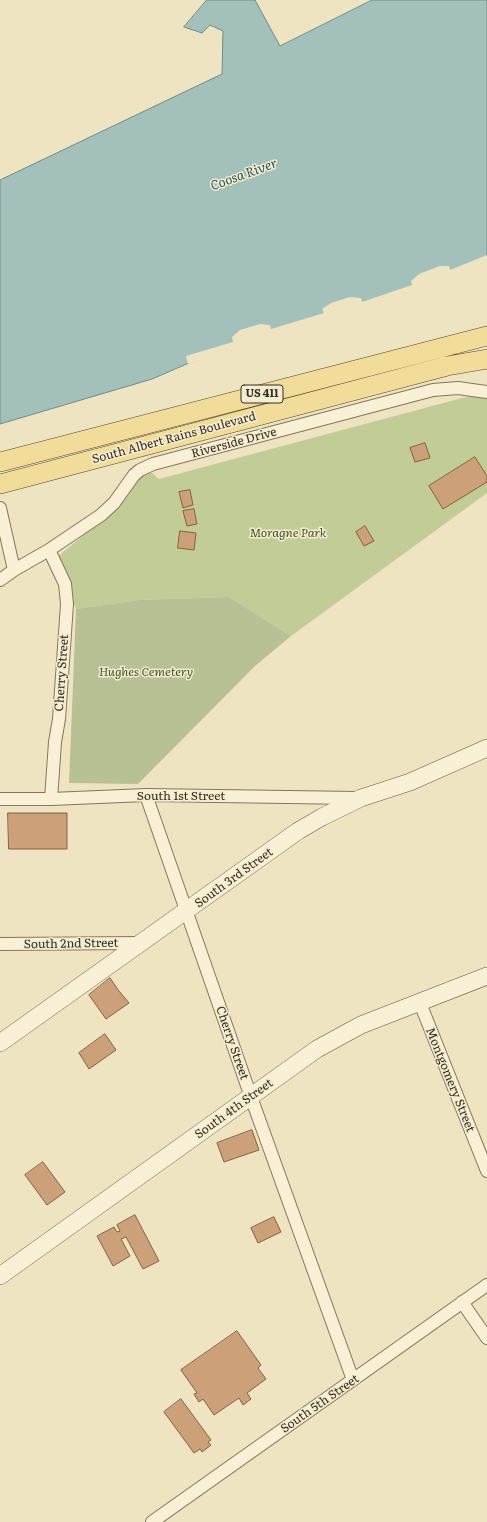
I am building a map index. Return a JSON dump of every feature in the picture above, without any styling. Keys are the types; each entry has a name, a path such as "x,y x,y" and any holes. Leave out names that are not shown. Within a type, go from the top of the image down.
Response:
{"main road":[{"name":"South Albert Rains Boulevard","path":"0,462 487,336"},
{"name":"South Albert Rains Boulevard","path":"0,484 447,366 487,360"}],"street":[{"name":"Riverside Drive","path":"0,580 14,570 49,550 101,515 114,503 134,475 140,470 154,464 433,390 458,388 487,392"},
{"path":"0,508 14,570"},
{"name":"Cherry Street","path":"49,550 65,584 67,604 59,719 55,742 51,799"},
{"name":"South 3rd Street","path":"0,1043 143,943 298,831 322,817 361,798 410,782 487,748"},
{"name":"Cherry Street","path":"146,796 251,1097 353,1380"},
{"name":"South 1st Street","path":"0,799 146,796 361,798"},
{"name":"South 2nd Street","path":"0,944 143,943"},
{"name":"South 4th Street","path":"0,1276 317,1049 361,1025 487,976"},
{"name":"Montgomery Street","path":"420,1003 484,1155 487,1171"},
{"name":"South 5th Street","path":"152,1522 487,1285"},
{"path":"462,1302 487,1338"}],"green space":[{"name":"Moragne Park","path":"477,394 487,396 487,493 291,636 229,597 139,600 76,609 57,557 113,511 128,487 146,473 152,473 159,479"},
{"name":"Hughes Cemetery","path":"229,597 291,636 255,666 138,784 69,783 76,609 139,600"}],"water":[{"name":"Coosa River","path":"207,0 255,0 280,46 372,0 487,0 487,262 189,363 152,379 0,424 0,180 222,74 223,31 210,25 202,33 184,27"}],"pier":[{"path":"487,255 487,264 410,295 188,364 186,356 233,342 232,337 240,330 260,324 270,325 271,329 324,313 322,309 331,303 350,297 361,298 362,302 412,285 411,281 419,274 440,266 449,266 450,270"}],"building":[{"path":"425,443 430,458 415,462 410,448"},
{"path":"475,457 487,476 487,482 443,509 429,486"},
{"path":"190,490 193,505 183,508 179,492"},
{"path":"194,509 197,524 187,526 183,511"},
{"path":"365,526 374,541 364,546 356,532"},
{"path":"180,531 196,533 194,550 178,548"},
{"path":"8,813 67,813 67,849 9,849"},
{"path":"110,978 129,1003 106,1019 89,995"},
{"path":"105,1034 116,1050 89,1069 79,1053"},
{"path":"252,1130 259,1150 224,1162 217,1143"},
{"path":"43,1162 65,1192 47,1205 25,1175"},
{"path":"135,1215 159,1261 143,1269 126,1237 121,1239 130,1256 113,1266 97,1236 114,1227 117,1232 120,1231 117,1225"},
{"path":"274,1217 281,1232 258,1243 251,1228"},
{"path":"237,1331 261,1365 258,1368 266,1379 247,1393 251,1399 243,1405 239,1398 214,1415 203,1399 199,1402 194,1394 197,1393 181,1370"},
{"path":"181,1399 211,1440 208,1442 211,1445 202,1452 200,1449 194,1453 164,1412"}]}
